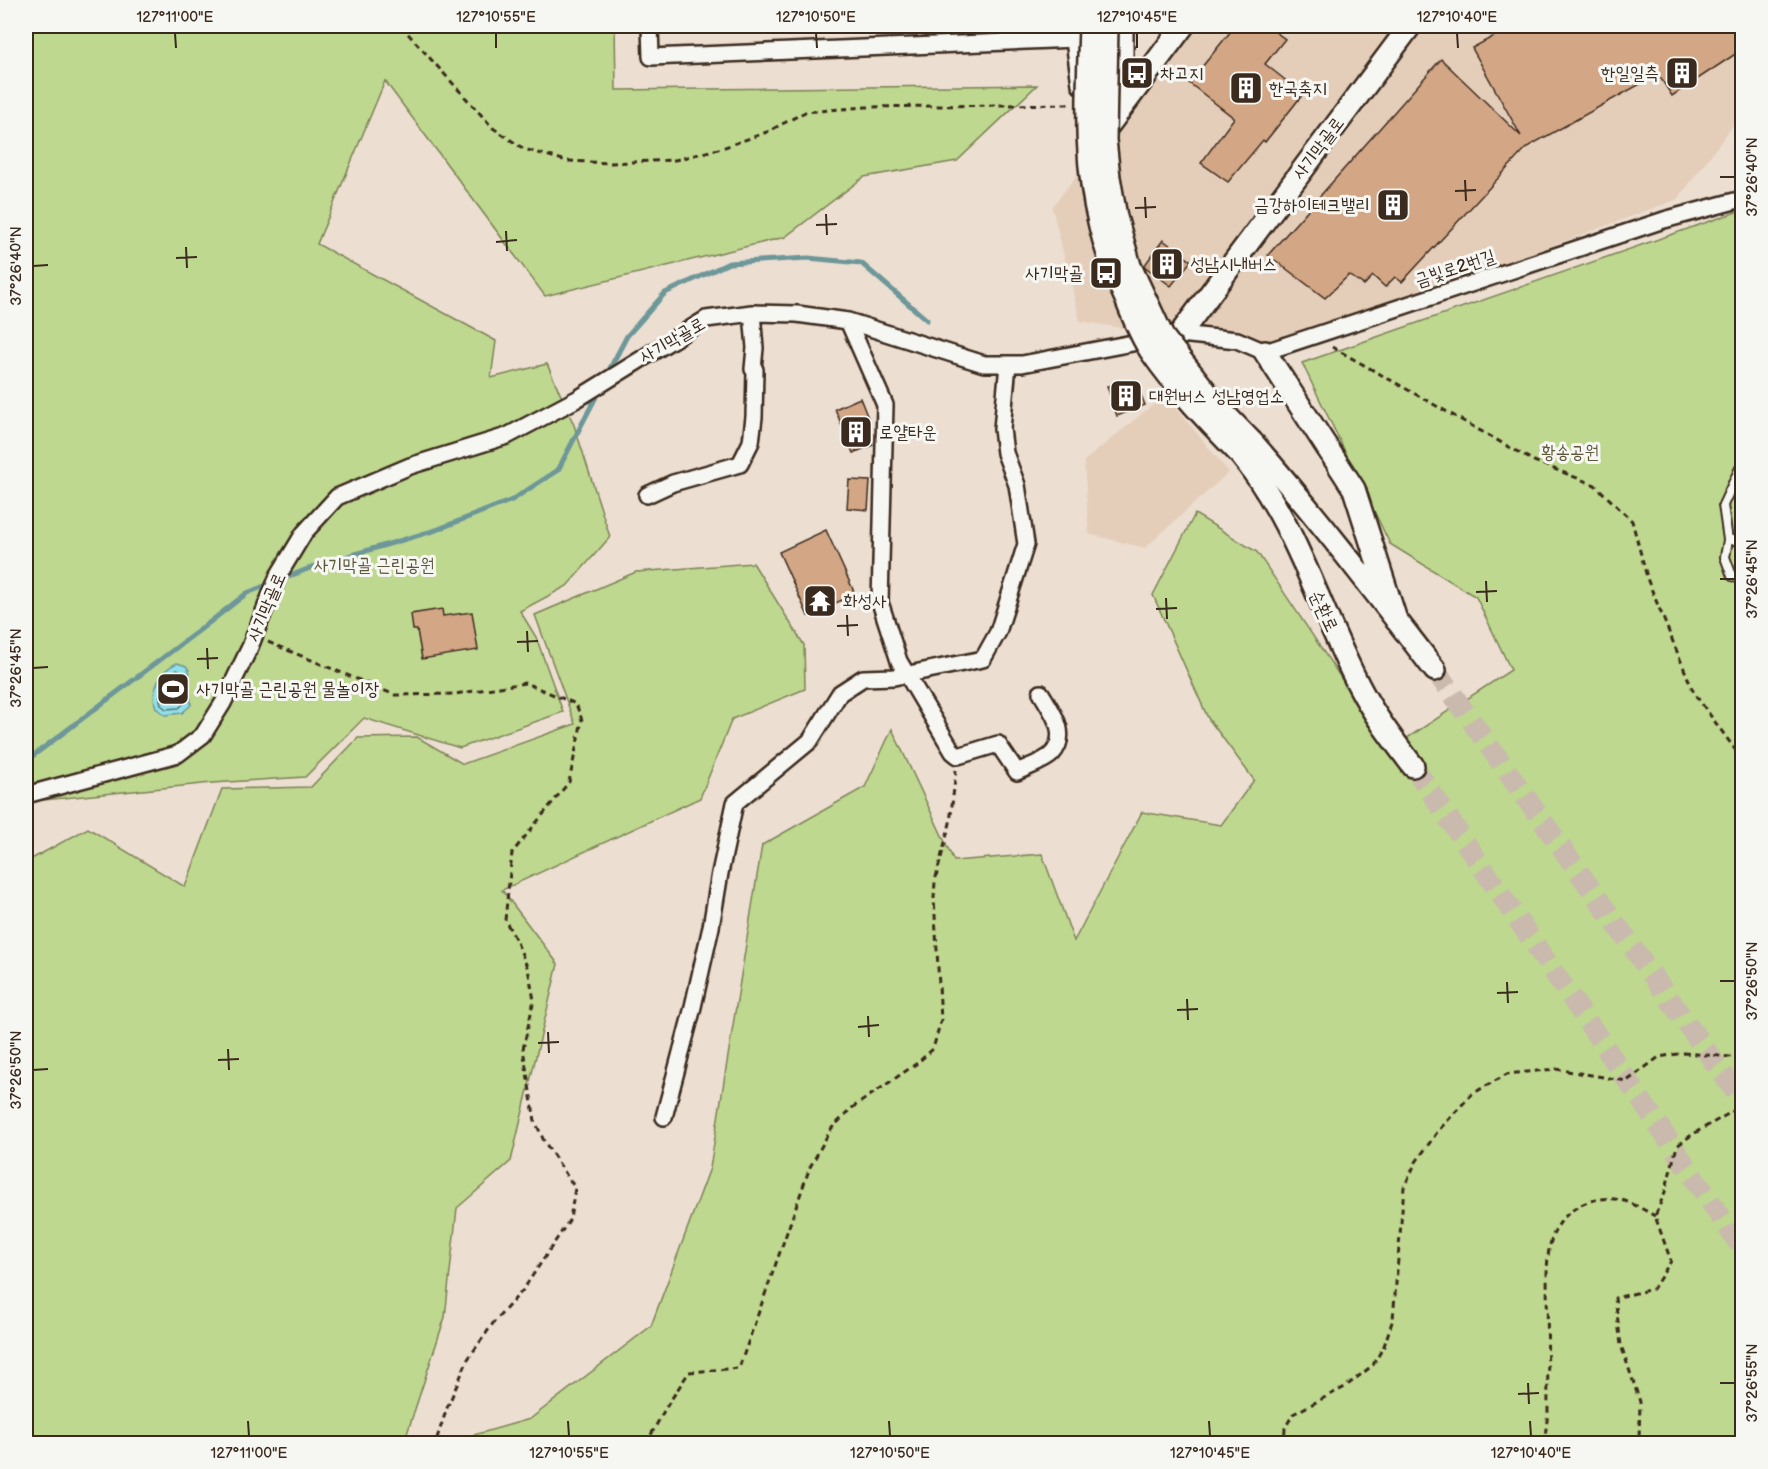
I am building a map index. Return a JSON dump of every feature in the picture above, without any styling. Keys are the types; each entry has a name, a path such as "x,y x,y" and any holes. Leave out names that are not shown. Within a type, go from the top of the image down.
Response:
{"main road":[{"path":"1107,26 1106,140 1109,177 1116,217 1130,266 1163,337 1219,408 1245,447"},
{"path":"1092,147 1122,68 1122,26"},
{"path":"1092,147 1183,26"},
{"name":"사기막골로","path":"1180,334 1410,26"},
{"path":"1080,30 1086,104 1105,234 1132,305 1149,340"},
{"path":"1080,30 1088,103 1090,159 1099,225 1132,313 1151,351 1202,414 1245,447 1298,495 1435,669"},
{"path":"1265,352 1354,489 1396,620"},
{"name":"순환로","path":"1245,447 1253,471 1276,508 1371,708 1413,766"}],"street":[{"path":"650,26 651,57 1080,30"},
{"name":"금빛로2번길","path":"1265,352 1664,220 1743,199"},
{"path":"647,495 673,483 740,464 751,442 754,417 755,348 752,313"},
{"name":"사기막골로","path":"26,795 178,754 204,735 223,703 254,636 278,576 304,533 337,497 410,466 507,436 577,399 706,319 752,313 797,314 848,321 984,364 1022,364 1180,334"},
{"path":"848,321 885,405 880,602 899,662 901,676 953,752 958,756 998,744 1017,772 1051,755 1058,742 1061,729 1041,693"},
{"path":"1180,334 1237,340 1265,352"},
{"path":"664,1118 711,927 735,803 810,741 840,693 863,678 901,676 983,659 998,632 1026,544 1017,485 1005,453 1002,429 1008,364"}],"lane":[{"path":"1743,465 1723,505 1728,540 1725,557 1732,576 1743,580"},
{"path":"1728,540 1743,540"}],"path":[{"path":"401,26 493,128 524,149 567,161 611,163 675,160 722,148 767,132 805,112 866,107 1086,104"},
{"path":"1312,336 1534,461 1596,484 1632,521 1648,581 1694,693 1743,759"},
{"path":"254,636 394,695 455,694 525,683 576,704 582,720 569,782 512,853 505,920 528,969 534,1000 523,1049 535,1121 544,1141 574,1188 570,1219 523,1290 494,1322 468,1359 435,1443"},
{"path":"646,1443 665,1408 689,1372 739,1368 810,1167 831,1129 852,1108 908,1070 933,1049 941,1020 935,881 950,824 958,756"},
{"path":"1284,1443 1285,1428 1293,1414 1345,1386 1373,1365 1384,1346 1393,1319 1404,1187 1427,1146 1472,1094 1507,1074 1556,1069 1627,1081 1659,1058 1676,1054 1743,1058"},
{"path":"1644,1443 1639,1439 1640,1402 1622,1345 1615,1298 1653,1289 1671,1262 1655,1216 1665,1192 1677,1146 1692,1134 1743,1106"},
{"path":"1544,1443 1548,1413 1547,1268 1554,1232 1566,1215 1577,1206 1596,1198 1619,1199 1655,1216"}],"shaded area":[{"path":"1194,26 1742,26 1742,113 1678,199 1265,352 1080,321 1052,207"},
{"path":"1165,395 1229,472 1145,548 1089,534 1084,461"}],"green space":[{"name":"사기막골 근린공원","path":"26,26 615,26 616,90 1037,85 957,161 864,177 785,237 545,296 385,81 317,244 496,341 491,378 547,364 574,425 610,537 567,586 520,611 536,637 563,712 460,748 364,718 305,777 212,783 44,800 26,770"},
{"name":"황송공원","path":"1742,210 1742,1443 442,1444 530,1419 651,1326 710,1168 762,845 865,787 892,729 954,861 1042,854 1074,941 1142,812 1221,825 1254,780 1208,718 1153,595 1195,514 1257,552 1389,750 1511,670 1476,597 1390,544 1302,363"},
{"path":"753,563 804,645 805,689 732,719 700,798 502,890 558,964 511,1161 457,1208 445,1317 404,1443 26,1443 26,862 88,828 185,887 222,789 311,787 358,738 417,737 463,764 575,724 535,615 636,572"}],"water":[{"name":"사기막골 근린공원 물놀이장","path":"177,663 186,666 189,670 191,705 182,713 165,715 156,708 154,695 161,676"}],"building":[{"name":"한국축지","path":"1235,26 1267,26 1285,39 1265,64 1303,94 1265,142 1263,140 1228,182 1201,163 1234,118 1189,83"},
{"path":"1513,26 1743,26 1743,49 1672,96 1658,74 1527,147 1402,282 1395,277 1385,287 1373,276 1364,285 1349,275 1325,298 1268,255 1441,59 1521,136 1472,48"},
{"name":"성남시내버스","path":"1163,240 1191,261 1171,286 1144,266"},
{"name":"대원버스 성남영업소","path":"1135,380 1145,405 1117,416 1107,386"},
{"name":"로얄타운","path":"860,398 868,418 863,420 873,445 853,453 835,409"},
{"path":"849,480 870,481 868,510 847,508"},
{"path":"826,530 855,594 808,616 779,552"},
{"path":"442,609 443,616 472,612 478,650 422,659 417,630 413,630 411,614"}],"waterway":[{"path":"607,374 627,336 665,293 729,263 808,258 861,263 927,320"},
{"path":"280,580 315,566 436,530 512,500 558,470 599,391"},
{"path":"26,761 247,593 272,583"}],"tunnel":[{"path":"1435,670 1742,1101"},
{"path":"1413,766 1742,1248"}],"place":[{"name":"차고지","path":"1137,73"},
{"name":"한일일측","path":"1682,73"},
{"name":"한국축지","path":"1246,88"},
{"name":"금강하이테크밸리","path":"1393,205"},
{"name":"성남시내버스","path":"1167,264"},
{"name":"사기막골","path":"1106,273"},
{"name":"대원버스 성남영업소","path":"1126,396"},
{"name":"로얄타운","path":"856,432"},
{"name":"화성사","path":"820,601"},
{"name":"사기막골 근린공원 물놀이장","path":"173,689"}]}
